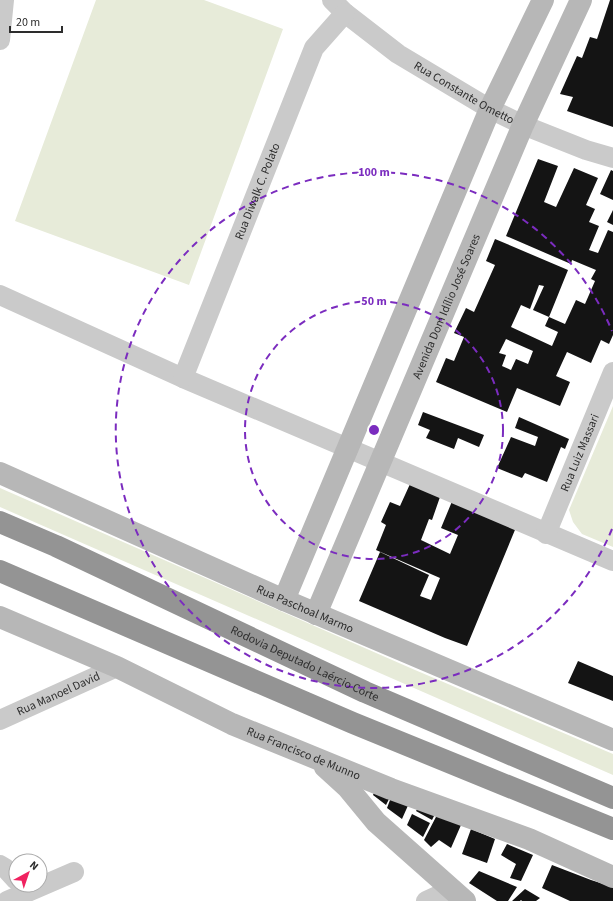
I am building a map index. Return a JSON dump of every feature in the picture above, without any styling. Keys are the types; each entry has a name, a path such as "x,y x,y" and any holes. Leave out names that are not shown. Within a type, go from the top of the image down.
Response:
{"highway":[{"name":"Rodovia Deputado Laércio Corte","path":"0,522 56,546 365,692 613,798"},
{"path":"0,571 353,723 613,828"}],"street":[{"path":"0,40 4,0"},
{"path":"284,600 490,109 543,0"},
{"name":"Avenida Dom Idílio José Soares","path":"316,614 523,125 581,0"},
{"name":"Rua Constante Ometto","path":"338,7 398,54 490,109 523,125 586,150 613,158"},
{"name":"Rua Diwalk C. Polato","path":"182,378 314,48 338,7"},
{"path":"1,297 182,378 546,534 613,561"},
{"name":"Rua Luiz Massari","path":"546,534 613,372"},
{"name":"Rua Paschoal Marmo","path":"0,473 316,614 613,740"},
{"name":"Rua Francisco de Munno","path":"0,617 117,667 232,724 391,789 529,839 613,877"},
{"name":"Rua Manoel David","path":"0,720 117,667"},
{"path":"318,759 348,788 376,822 459,895"},
{"path":"0,865 8,871"},
{"path":"48,882 74,872"},
{"path":"7,901 20,893"},
{"path":"426,901 459,895"}],"green space":[{"path":"96,0 204,0 283,29 189,285 15,221"},
{"path":"613,406 613,547 582,534 573,522 569,510"},
{"path":"0,488 415,670 613,754 613,775 0,507"}],"building":[{"path":"610,0 613,0 613,127 567,111 573,97 560,94 577,56 582,58 590,37 597,39"},
{"path":"538,159 558,166 544,202 556,207 574,168 598,178 586,205 595,209 589,222 599,226 589,250 598,253 608,230 613,232 613,335 609,344 601,340 591,363 567,352 556,376 570,382 560,406 517,388 507,412 436,382 446,358 454,361 464,337 454,333 466,308 474,312 495,265 486,261 495,239 568,270 549,317 565,324 576,300 585,304 595,281 591,279 596,270 572,260 571,264 506,236","holes":["539,285 544,286 533,310 549,317 545,326 558,332 552,346 511,327 521,305 530,309","506,339 533,351 528,364 516,359 511,370 502,366 506,355 499,353"]},
{"path":"611,170 613,171 613,200 600,194"},
{"path":"613,210 613,225 607,222"},
{"path":"423,412 484,435 479,447 458,438 454,449 426,438 430,430 418,425"},
{"path":"519,417 569,439 565,449 561,447 547,482 525,473 522,478 497,468 511,437 535,446 538,437 515,428"},
{"path":"410,484 440,497 432,520 429,519 421,540 450,554 458,535 441,528 453,499 517,525 467,646 359,601 380,552 429,575 420,596 431,600 440,578 376,550 386,525 381,522 390,502 400,506"},
{"path":"578,661 613,676 613,701 568,683"},
{"path":"377,785 391,795 386,805 373,795"},
{"path":"393,792 410,801 402,819 387,808"},
{"path":"419,806 435,814 432,820 416,811"},
{"path":"438,813 461,825 451,848 439,840 431,847 424,840"},
{"path":"412,814 430,823 423,837 407,825"},
{"path":"471,829 495,839 487,863 462,854"},
{"path":"507,844 533,855 521,881 510,878 516,864 501,855"},
{"path":"552,865 613,887 613,901 570,901 542,888"},
{"path":"479,871 517,887 508,901 497,901 469,883"},
{"path":"525,889 540,898 536,901 512,901"}]}
